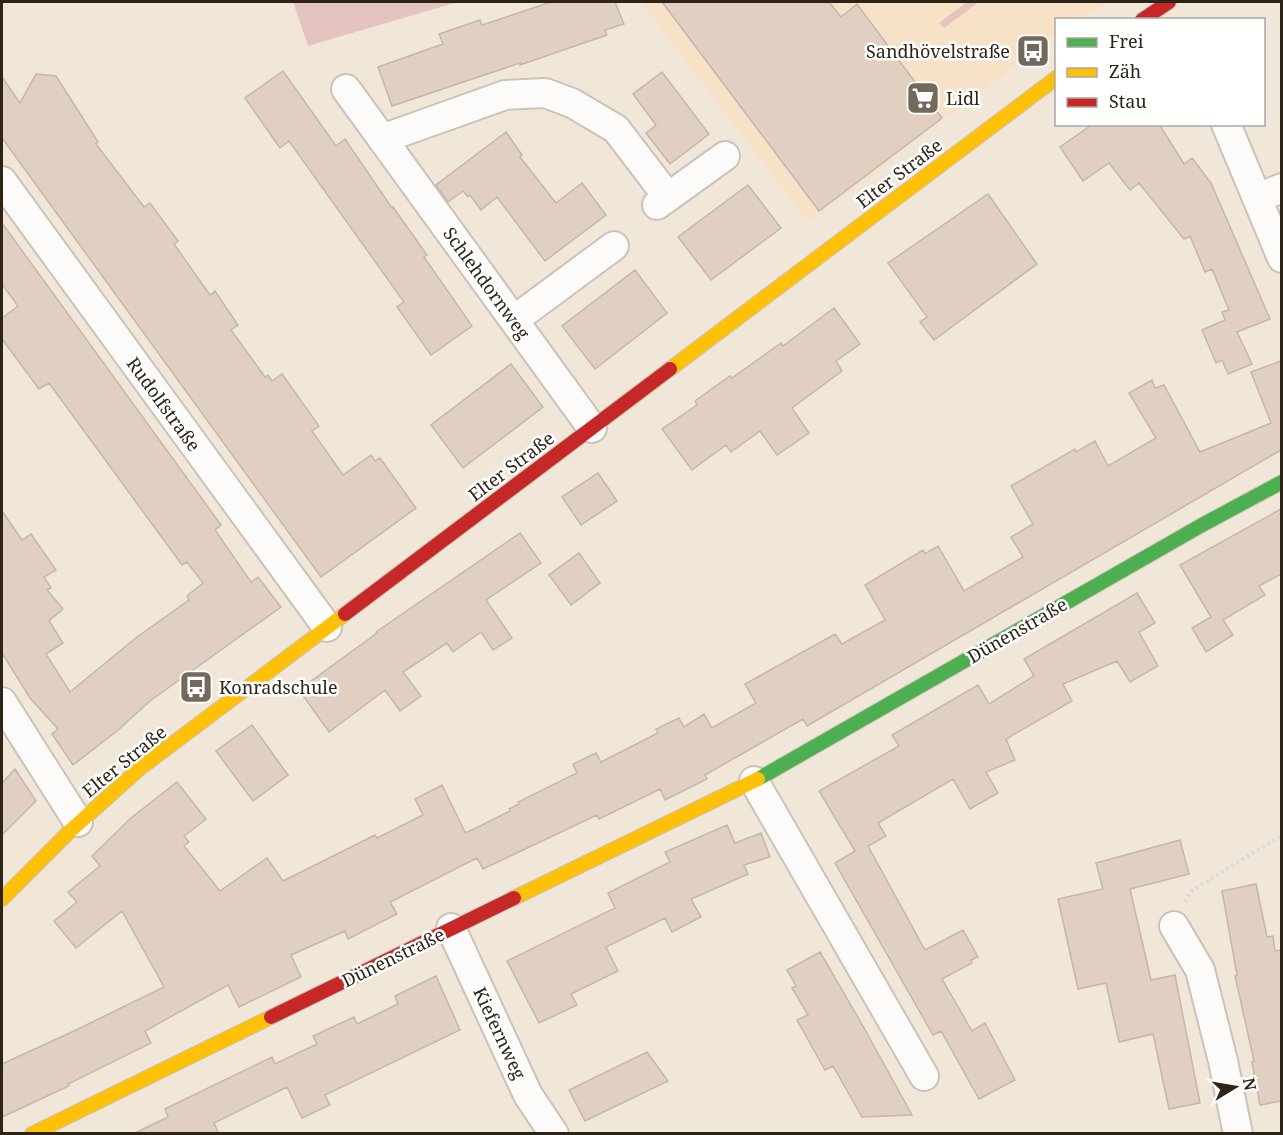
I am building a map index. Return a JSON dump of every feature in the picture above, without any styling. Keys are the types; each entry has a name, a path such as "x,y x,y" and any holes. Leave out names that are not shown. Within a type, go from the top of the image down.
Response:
{"street":[{"name":"Elter Straße","path":"2,899 34,864 78,822 139,770 1055,79"},
{"name":"Schlehdornweg","path":"346,89 592,428"},
{"path":"382,139 505,95 545,93 573,103 616,129 662,201 725,156"},
{"path":"1227,126 1269,193 1281,258"},
{"name":"Rudolfstraße","path":"2,181 327,627"},
{"path":"514,320 614,246"},
{"name":"Dünenstraße","path":"32,1134 754,781 1191,530 1281,482"},
{"path":"2,702 78,822"},
{"path":"754,781 924,1076"},
{"path":"1174,926 1200,970 1223,1061 1238,1134"},
{"name":"Kiefernweg","path":"452,928 528,1095 554,1134"}],"path":[{"path":"1174,926 1190,892 1281,835"}],"shaded area":[{"path":"293,2 458,2 308,46"},
{"path":"641,2 1107,2 1082,18 1055,18 1055,36 808,223"},
{"path":"967,2 979,2 944,28 939,23"}],"building":[{"path":"551,2 615,2 624,24 605,30 607,35 392,106 378,67 443,44 439,34 480,20 482,25"},
{"path":"662,2 829,2 841,17 857,4 942,118 819,211"},
{"path":"283,71 336,146 345,139 427,255 424,257 472,326 431,355 397,307 404,302 289,141 280,148 245,98"},
{"path":"662,72 709,134 670,164 646,133 656,125 633,94"},
{"path":"36,74 56,76 98,142 96,144 144,207 150,203 178,241 174,244 210,295 215,291 238,325 231,330 265,377 268,375 272,381 282,374 319,426 312,431 343,475 371,455 375,461 380,458 416,508 321,577 2,138 2,77 20,103"},
{"path":"1090,126 1160,126 1184,164 1192,158 1211,183 1270,319 1237,332 1252,364 1228,374 1222,360 1216,363 1202,330 1225,320 1222,312 1229,310 1212,269 1205,272 1190,236 1184,239 1139,183 1130,190 1109,163 1083,181 1060,147"},
{"path":"506,132 522,155 520,157 556,203 582,183 606,215 545,261 497,197 481,210 470,195 468,197 463,191 448,202 436,185"},
{"path":"748,185 781,228 711,280 678,237"},
{"path":"988,194 1037,264 934,340 920,322 927,317 888,263"},
{"path":"2,223 221,525 215,530 251,582 258,577 281,607 150,701 117,731 73,765 52,734 58,729 30,698 2,653 2,511 22,540 31,534 56,570 44,577 51,588 47,590 63,609 49,621 63,643 46,654 70,692 137,637 189,600 187,596 203,583 187,562 182,565 49,383 39,389 2,339 2,318 18,306 2,284"},
{"path":"635,270 667,313 595,369 562,326"},
{"path":"834,308 860,344 836,361 842,371 792,408 809,433 777,455 760,431 731,452 726,445 692,470 662,429 697,405 695,401 730,376 732,378 781,343 783,346"},
{"path":"1281,361 1281,450 807,726 803,719 705,775 707,779 665,800 660,789 599,819 597,815 483,869 477,858 390,902 397,914 348,939 345,931 291,955 301,977 239,1007 228,985 145,1031 151,1043 68,1084 69,1086 2,1117 2,1064 164,987 122,911 76,948 54,921 77,902 68,892 100,866 92,856 131,818 177,782 206,819 184,836 189,842 184,846 220,891 267,858 283,881 375,835 377,838 423,815 415,799 442,785 465,832 468,832 510,811 509,809 519,804 518,802 577,773 573,764 596,753 601,762 658,733 656,729 679,718 684,727 704,714 712,728 756,703 745,684 835,634 842,644 885,620 865,585 923,550 925,554 938,546 964,591 1023,557 1011,537 1033,524 1011,486 1075,449 1076,452 1095,441 1108,466 1156,438 1129,393 1152,380 1155,388 1164,385 1200,452 1271,423 1251,372"},
{"path":"511,364 543,407 463,468 431,425"},
{"path":"598,473 617,501 581,525 562,497"},
{"path":"1281,509 1281,574 1259,586 1265,595 1223,620 1233,635 1206,652 1192,628 1211,617 1180,565"},
{"path":"520,533 541,563 486,600 512,638 493,650 481,632 453,652 447,643 403,672 421,696 400,711 385,690 329,732 299,690 376,632"},
{"path":"579,553 600,583 571,605 549,575"},
{"path":"1137,593 1155,623 1139,632 1158,666 1130,682 1117,661 1063,684 1072,701 1006,739 1015,760 986,772 998,793 970,809 953,779 878,823 886,836 868,846 925,950 963,930 978,957 971,960 972,963 942,979 972,1031 985,1023 1015,1080 979,1099 941,1031 933,1035 835,863 855,851 819,791 899,746 892,735 978,685 989,704 1034,676 1024,659"},
{"path":"252,725 288,775 253,801 216,751"},
{"path":"15,769 36,801 2,835 2,783"},
{"path":"727,825 735,843 761,833 770,857 744,865 748,874 691,899 701,917 672,932 665,918 606,947 618,971 571,994 577,1005 539,1023 507,961 615,908 608,893 670,862 665,852"},
{"path":"1180,840 1189,874 1130,889 1151,980 1175,975 1200,1103 1169,1109 1153,1034 1119,1042 1106,983 1078,989 1058,899 1103,889 1096,863"},
{"path":"1256,884 1267,937 1273,936 1275,951 1281,950 1281,1101 1260,1105 1252,1062 1254,1061 1235,976 1237,975 1222,891"},
{"path":"820,952 912,1115 862,1117 833,1066 825,1070 797,1020 808,1015 792,988 796,986 787,970"},
{"path":"436,976 460,1030 325,1095 330,1105 302,1118 287,1087 214,1123 219,1134 133,1134 168,1117 165,1109 272,1057 275,1064 317,1044 313,1036 354,1017 357,1024 398,1004 395,996"},
{"path":"647,1052 668,1081 585,1121 569,1090"}],"traffic: fast":[{"path":"758,779 1202,525 1282,482"}],"traffic: slow":[{"path":"670,369 1055,79"},
{"path":"2,899 69,832 139,769 345,614"},
{"path":"514,898 758,779"},
{"path":"32,1134 271,1017"}],"traffic: jam":[{"path":"1145,18 1169,2"},
{"path":"345,614 670,369"},
{"path":"271,1017 514,898"}],"place":[{"name":"Sandhövelstraße","path":"1033,51"},
{"name":"Lidl","path":"923,98"},
{"name":"Konradschule","path":"196,687"}]}
